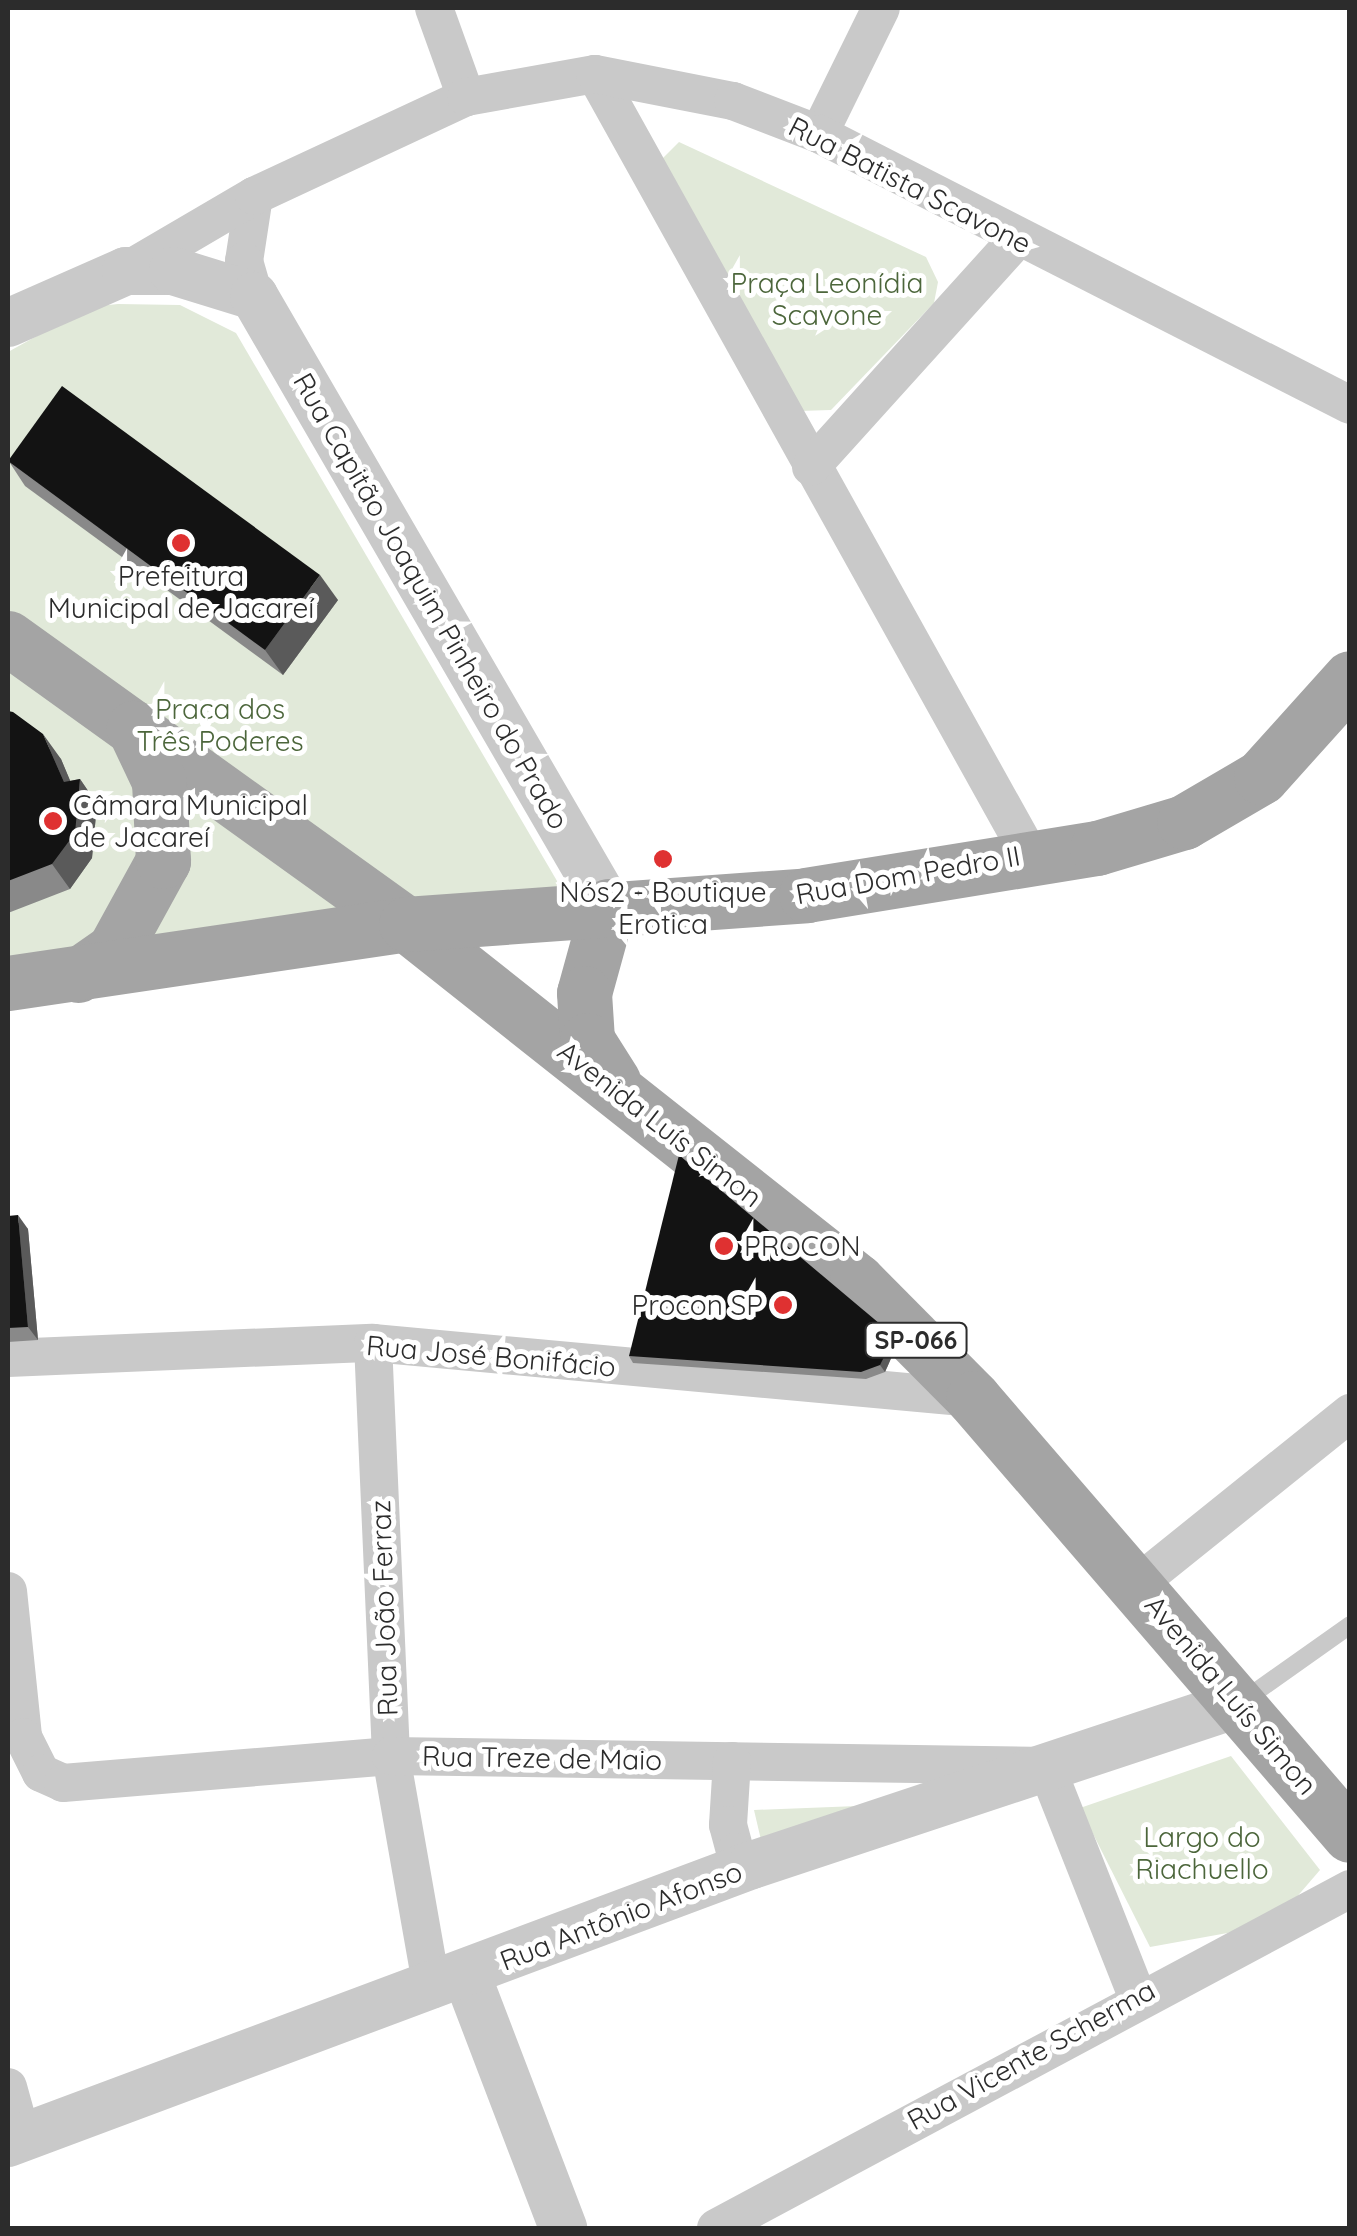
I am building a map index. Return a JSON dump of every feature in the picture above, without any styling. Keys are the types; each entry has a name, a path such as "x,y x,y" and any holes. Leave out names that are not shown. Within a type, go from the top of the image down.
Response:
{"main road":[{"name":"Avenida Luís Simon","path":"8,638 406,924 857,1281 973,1398 1350,1835"},
{"name":"Rua Dom Pedro II","path":"8,983 406,924 608,906 806,895 1029,854 1097,848 1184,822 1261,776 1350,678"},
{"path":"78,975 114,950 163,861 159,781 134,728"},
{"path":"608,906 584,993 587,1040 620,1092"}],"street":[{"path":"434,8 466,98"},
{"path":"818,134 880,8"},
{"path":"595,74 1029,854"},
{"name":"Rua Batista Scavone","path":"126,271 254,196 466,98 595,74 733,101 818,134 1350,406"},
{"name":"Rua Capitão Joaquim Pinheiro do Prado","path":"254,196 244,261 254,296 608,906"},
{"path":"811,466 1017,239"},
{"path":"8,323 126,271 172,271 254,296"},
{"name":"Rua José Bonifácio","path":"8,1358 373,1343 973,1398"},
{"name":"Rua João Ferraz","path":"373,1343 391,1756 450,1983"},
{"path":"1136,1584 1350,1413"},
{"path":"8,1591 13,1695"},
{"name":"Rua Treze de Maio","path":"13,1695 23,1738 41,1773 81,1785 391,1756 1046,1766"},
{"name":"Rua Antônio Afonso","path":"14,2140 450,1983 752,1865 1240,1703"},
{"path":"732,1761 728,1826 735,1852 752,1865"},
{"path":"1046,1766 1137,1996"},
{"name":"Rua Vicente Scherma","path":"716,2228 1137,1996 1350,1889"},
{"path":"450,1983 563,2228"},
{"path":"8,2086 14,2140"}],"lane":[{"path":"1240,1703 1350,1624"}],"green space":[{"name":"Praça Leonídia Scavone","path":"679,142 926,257 938,282 934,303 831,410 799,411 659,162"},
{"name":"Praça dos Três Poderes","path":"180,305 236,333 567,898 8,970 8,352 89,307"},
{"name":"Largo do Riachuello","path":"1231,1756 1320,1870 1289,1906 1233,1932 1150,1947 1080,1808"},
{"path":"883,1805 761,1840 754,1810"}],"building":[{"name":"Prefeitura Municipal de Jacareí","path":"62,386 320,575 265,650 8,461"},
{"name":"Câmara Municipal de Jacareí","path":"8,711 43,734 64,782 80,779 75,833 52,864 8,881"},
{"name":"PROCON","path":"679,1155 880,1324 889,1347 880,1365 861,1372 629,1356"},
{"path":"18,1215 28,1327 8,1328 8,1216"}],"place":[{"name":"Prefeitura Municipal de Jacareí","path":"181,543"},
{"name":"Câmara Municipal de Jacareí","path":"53,821"},
{"name":"Nós2 - Boutique Erotica","path":"663,859"},
{"name":"PROCON","path":"724,1246"},
{"name":"Procon SP","path":"783,1305"}]}
